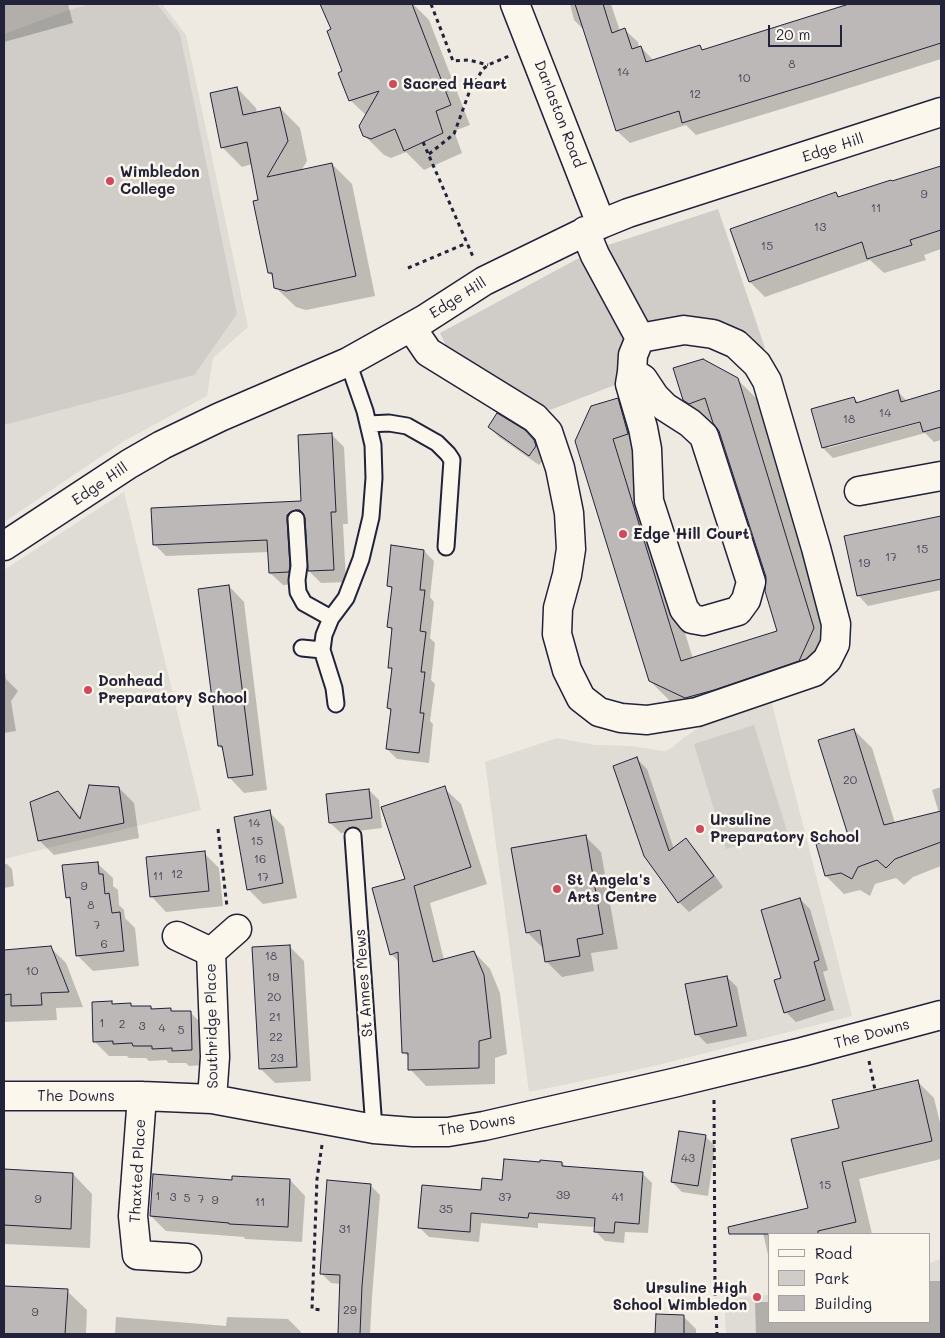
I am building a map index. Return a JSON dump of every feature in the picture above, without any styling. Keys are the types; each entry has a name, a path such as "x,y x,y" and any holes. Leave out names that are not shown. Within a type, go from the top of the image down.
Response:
{"street":[{"name":"Darlaston Road","path":"516,4 593,228"},
{"name":"Edge Hill","path":"4,546 129,464 162,445 220,417 348,362 425,319 484,281 593,228 628,213 941,112"},
{"path":"593,228 595,255 640,338"},
{"path":"411,327 428,352 535,418 548,432 560,468 569,513 571,548 567,575 558,608 558,634 567,670 581,698 600,712 621,718 647,720 696,712 814,672 827,660 835,644 836,624 767,380 757,364 736,344 713,334 684,330 640,338"},
{"path":"632,372 643,379 655,397 665,407 690,423 704,436 751,582 746,600 738,611 703,621 692,618 684,609 649,501 647,449 630,384 633,355 640,338"},
{"path":"859,491 941,476"},
{"name":"Southridge Place","path":"210,952 234,932"},
{"name":"Southridge Place","path":"177,936 210,952"},
{"name":"Southridge Place","path":"210,952 215,1057 212,1099"},
{"name":"The Downs","path":"4,1096 142,1096 212,1099 374,1129 448,1132 484,1126 714,1073 941,1015"},
{"name":"Thaxted Place","path":"142,1096 133,1216 137,1256 187,1258"}],"lane":[{"path":"336,704 334,688 322,650 324,635 331,618 346,598 362,560 371,517 374,478 373,445 365,410 348,362"},
{"path":"368,424 389,423 407,426 437,443 452,460 446,547"},
{"path":"296,519 299,566 298,592 304,603 331,618"},
{"path":"302,648 322,650"},
{"name":"St Annes Mews","path":"353,836 374,1129"}],"path":[{"path":"430,4 453,61 469,60 488,65"},
{"path":"429,154 454,134 470,90 483,69 512,55"},
{"path":"423,142 484,281"},
{"path":"408,268 467,244"},
{"path":"218,829 234,932"},
{"path":"714,1073 717,1334"},
{"path":"322,1310 312,1309 317,1179 325,1120"}],"shaded area":[{"name":"Wimbledon College","path":"4,4 162,4 186,35 248,327 213,358 207,396 124,441 4,522"},
{"name":"Donhead Preparatory School","path":"124,492 201,810 4,859 4,570"},
{"name":"Ursuline Preparatory School","path":"771,700 852,1016 654,1066 529,1092 485,762 557,738 595,745 631,746 664,751 670,749 706,723"},
{"name":"Ursuline High School Wimbledon","path":"941,1259 941,1334 726,1334 724,1298 768,1295 768,1323 930,1323 930,1263"}],"green space":[{"name":"Wimbledon College","path":"90,4 157,4 180,34 237,314 194,375 4,424 4,34"},
{"path":"718,209 765,348 760,350 647,329 605,246"},
{"path":"579,258 627,336 620,383 550,410 448,350 440,333"},
{"path":"754,725 787,831 726,849 694,744"}],"building":[{"name":"Sacred Heart","path":"320,4 412,4 451,105 436,111 443,133 404,151 395,129 371,139 363,136 359,126 379,91 349,101 338,73 342,71 327,31 331,29"},
{"path":"575,4 603,4 612,33 625,28 632,49 641,46 646,62 700,45 702,50 849,4 941,4 941,43 682,123 679,111 616,131"},
{"path":"237,87 243,115 280,107 288,141 267,177 332,163 356,276 286,291 274,288 272,273 268,273 253,201 258,200 247,142 221,148 210,93"},
{"path":"941,166 941,230 910,240 912,245 867,259 862,242 749,282 730,229 836,192 838,197"},
{"name":"Edge Hill Court","path":"703,359 738,378 814,628 799,661 685,698 649,681 575,441 591,406 618,398 628,434 613,439 681,661 777,631 765,591 766,577 719,431 713,423 705,398 689,404 683,400 673,368"},
{"path":"898,390 901,402 941,390 941,427 923,432 920,422 822,448 811,409 854,397 856,403"},
{"path":"497,413 525,430 534,440 536,446 529,456 488,427"},
{"path":"332,433 336,512 331,512 334,570 308,571 305,518 300,510 290,512 287,515 289,572 269,573 267,540 153,545 151,508 301,501 298,435"},
{"path":"941,516 941,579 857,596 844,536"},
{"path":"391,545 424,550 420,590 425,590 420,631 426,632 421,672 425,672 420,713 424,713 419,753 386,749 391,709 387,708 392,668 388,668 392,628 387,627 392,587 387,586"},
{"path":"229,585 253,775 228,778 222,746 218,746 198,589"},
{"path":"854,729 884,825 941,811 941,842 895,859 886,868 877,860 858,867 852,879 841,873 825,876 816,844 848,835 818,740"},
{"path":"637,757 669,851 686,838 714,876 678,903 644,856 613,766"},
{"path":"89,785 119,787 124,823 38,841 30,802 58,791 80,819"},
{"path":"445,786 471,867 414,886 433,962 474,951 484,975 491,1038 479,1041 479,1068 408,1070 408,1053 402,1053 398,952 390,955 372,888 405,879 381,807"},
{"path":"369,789 372,818 329,823 326,794"},
{"path":"270,810 283,883 247,890 234,817"},
{"name":"St Angela's Arts Centre","path":"586,835 603,934 577,939 580,956 545,962 540,930 526,933 511,848"},
{"path":"205,851 209,891 150,897 146,857"},
{"path":"98,862 99,874 103,874 105,894 109,893 112,913 120,912 124,951 76,956 70,897 66,898 62,865"},
{"path":"800,898 819,960 814,962 825,1000 784,1013 774,980 781,978 761,910"},
{"path":"290,945 297,1067 259,1069 252,947"},
{"path":"51,946 69,992 41,993 42,1005 11,1006 11,994 4,995 4,950"},
{"path":"727,976 737,1026 695,1035 685,984"},
{"path":"112,1001 112,1004 131,1003 131,1006 151,1006 151,1009 171,1008 171,1011 191,1011 192,1050 152,1049 152,1046 133,1046 132,1043 113,1044 113,1041 93,1042 92,1002"},
{"path":"918,1080 932,1141 842,1162 856,1222 818,1231 818,1233 729,1234 728,1227 808,1208 791,1139 839,1128 832,1100"},
{"path":"679,1131 706,1135 698,1186 671,1182"},
{"path":"504,1159 562,1162 562,1166 643,1172 639,1224 615,1222 614,1233 594,1232 595,1218 529,1213 528,1218 471,1213 470,1232 418,1228 422,1185 481,1190 482,1178 502,1180"},
{"path":"4,1169 73,1173 71,1229 4,1225"},
{"path":"153,1174 232,1180 232,1176 290,1179 288,1227 229,1224 150,1216"},
{"path":"327,1180 371,1184 362,1286 360,1334 338,1334 340,1275 320,1274"},
{"path":"4,1286 68,1289 65,1334 4,1334"},
{"path":"656,1314 684,1315 684,1334 655,1334"}],"place":[{"name":"Sacred Heart","path":"393,84"},
{"name":"Wimbledon College","path":"110,181"},
{"name":"Edge Hill Court","path":"623,534"},
{"name":"Donhead Preparatory School","path":"88,690"},
{"name":"Ursuline Preparatory School","path":"700,829"},
{"name":"St Angela's Arts Centre","path":"557,889"},
{"name":"Ursuline High School Wimbledon","path":"757,1297"}]}
